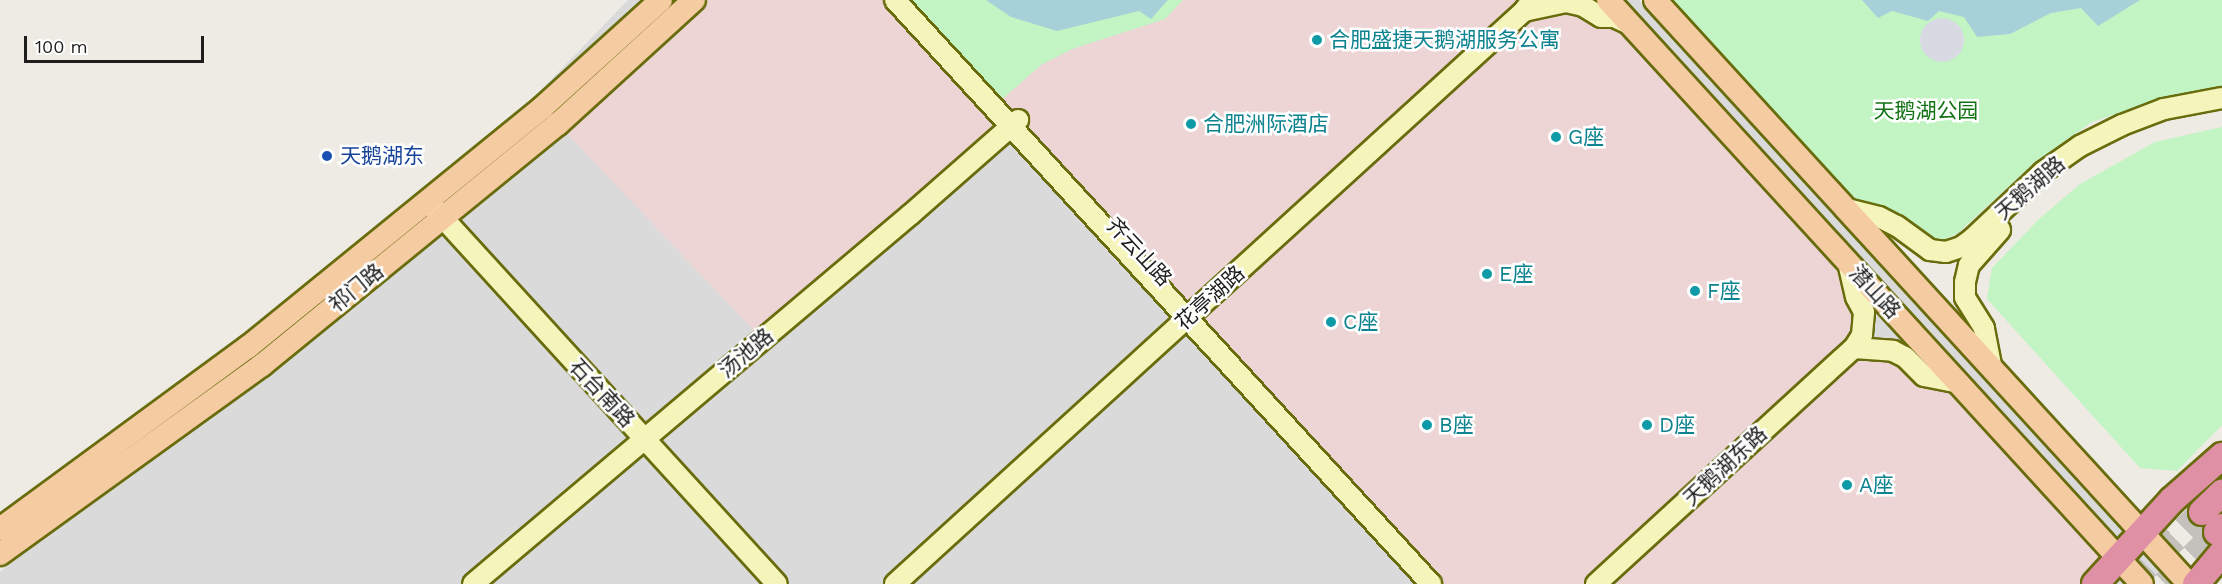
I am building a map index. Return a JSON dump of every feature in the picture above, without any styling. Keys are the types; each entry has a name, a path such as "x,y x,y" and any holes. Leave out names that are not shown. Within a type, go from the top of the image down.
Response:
{"highway":[{"path":"2095,584 2172,500 2222,456"},
{"path":"2197,584 2216,531 2222,493"}],"main road":[{"name":"祁门路","path":"0,554 262,365 430,214 661,0"},
{"name":"祁门路","path":"0,529 430,214 558,124 694,0"},
{"name":"潜山路","path":"1608,0 2142,584"},
{"name":"潜山路","path":"1655,0 2189,584"},
{"path":"2172,500 2222,443"},
{"path":"2197,584 2222,566"}],"street":[{"path":"895,0 1017,126"},
{"name":"齐云山路","path":"908,0 1017,126 1190,315 1443,584"},
{"name":"花亭湖路","path":"895,584 1528,6 1566,2 1583,6 1601,17 1614,17 1631,25"},
{"name":"天鹅湖路","path":"1847,209 1880,217 1897,225 1930,250 1946,252 1961,247 1972,239 2043,172 2080,146 2122,125 2164,109 2222,98"},
{"name":"天鹅湖路","path":"1991,365 1984,328 1965,297 1969,265 1977,253 2051,182 2087,157 2126,137 2168,121 2222,110"},
{"name":"汤池路","path":"473,584 642,445 1017,126"},
{"name":"石台南路","path":"430,214 642,445 777,584"},
{"name":"天鹅湖东路","path":"1596,584 1854,348 1862,335 1864,312 1856,297 1848,262"},
{"path":"1190,315 1431,584"},
{"path":"1854,348 1893,351 1905,357 1924,376 1959,382"},
{"name":"石台南路","path":"642,445 761,584"},
{"name":"汤池路","path":"486,584 642,445"}],"shaded area":[{"name":"天鹅湖东","path":"628,0 1639,0 2161,571 2147,584 0,584 0,572 331,308"},
{"path":"694,0 895,0 1011,126 762,339 558,124"},
{"path":"1183,0 1532,0 1194,312 1000,101 1041,65 1072,49 1165,19"},
{"path":"1566,2 1614,17 1848,262 1856,297 1855,347 1959,383 2119,560 2095,584 1611,584 1841,370 1596,584 1443,584 1202,321 1540,12"},
{"path":"1942,18 1957,25 1964,40 1957,55 1942,62 1927,55 1920,40 1927,25"}],"green space":[{"path":"908,0 1183,0 1165,19 1072,49 1041,65 1000,101"},
{"name":"天鹅湖公园","path":"1655,0 2222,0 2222,88 2169,96 2092,122 2035,162 1958,233 1946,239 1931,239 1847,209"},
{"path":"2222,127 2222,425 2177,471 2140,468 1987,299 1992,268 2039,219 2080,184 2155,142"}],"water":[{"path":"986,0 1168,0 1151,19 1139,11 1057,31 1011,17"},
{"path":"1862,0 2140,0 2098,26 2081,8 2051,13 2010,34 1977,37 1964,17 1939,11 1928,21 1892,11 1878,18"}],"tunnel":[{"path":"2129,584 2202,512"},
{"path":"2165,584 2217,532"}],"place":[{"name":"合肥盛捷天鹅湖服务公寓","path":"1317,40"},
{"name":"合肥洲际酒店","path":"1191,124"},
{"name":"G座","path":"1556,137"},
{"name":"天鹅湖东","path":"327,156"},
{"name":"E座","path":"1487,274"},
{"name":"F座","path":"1695,291"},
{"name":"C座","path":"1331,322"},
{"name":"B座","path":"1427,425"},
{"name":"D座","path":"1647,425"},
{"name":"A座","path":"1847,485"}]}
